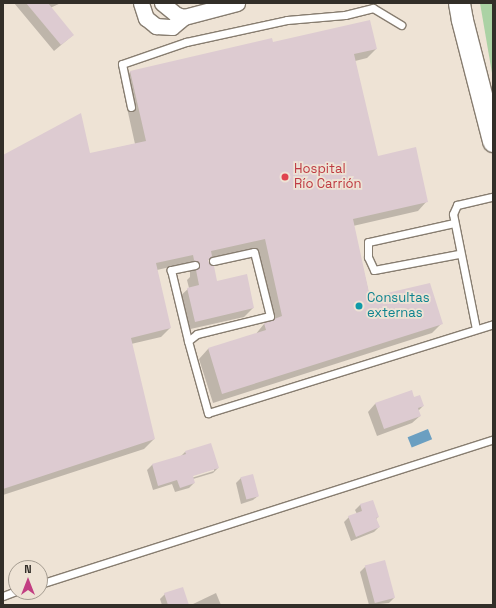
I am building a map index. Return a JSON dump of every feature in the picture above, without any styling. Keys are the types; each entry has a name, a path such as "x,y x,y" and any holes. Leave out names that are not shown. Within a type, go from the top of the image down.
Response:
{"main road":[{"path":"459,3 462,20 491,131"}],"street":[{"path":"141,3 146,18 156,26 172,27 184,17 237,3"},
{"path":"162,3 177,15 184,17"}],"lane":[{"path":"131,107 122,64 186,42 287,20 345,15 373,8 401,25"},
{"path":"476,329 459,254 452,214 457,205 493,197"},
{"path":"454,222 368,242 368,257 374,270 459,254"},
{"path":"188,341 197,334 270,316 254,252 213,261"},
{"path":"195,265 170,270 208,413 493,324"},
{"path":"48,581 493,439"}],"green space":[{"path":"480,3 493,3 493,79"}],"water":[{"path":"428,429 432,439 412,447 408,437"}],"building":[{"path":"26,3 48,3 74,35 61,45"},
{"path":"370,20 377,49 354,54 378,156 416,147 428,202 353,219 370,297 430,283 443,324 222,394 208,348 266,330 264,323 282,316 265,239 211,251 212,256 208,260 210,265 214,266 217,281 247,274 254,308 195,322 187,288 199,285 196,270 200,267 199,262 194,260 193,255 156,263 171,328 131,338 155,439 3,489 3,155 81,113 90,153 146,141 130,71 272,38 273,42"},
{"path":"412,390 414,397 420,395 424,406 418,408 421,416 384,429 375,403"},
{"path":"211,443 219,468 193,476 195,483 180,488 177,480 158,486 152,464 186,454 185,451"},
{"path":"253,474 259,496 246,500 240,477"},
{"path":"373,500 379,517 376,518 380,527 356,537 348,516 362,511 360,504"},
{"path":"385,560 395,598 375,603 365,565"},
{"path":"183,587 189,605 168,605 164,593"}],"place":[{"name":"Hospital Río Carrión","path":"285,177"},
{"name":"Consultas externas","path":"359,306"}]}
